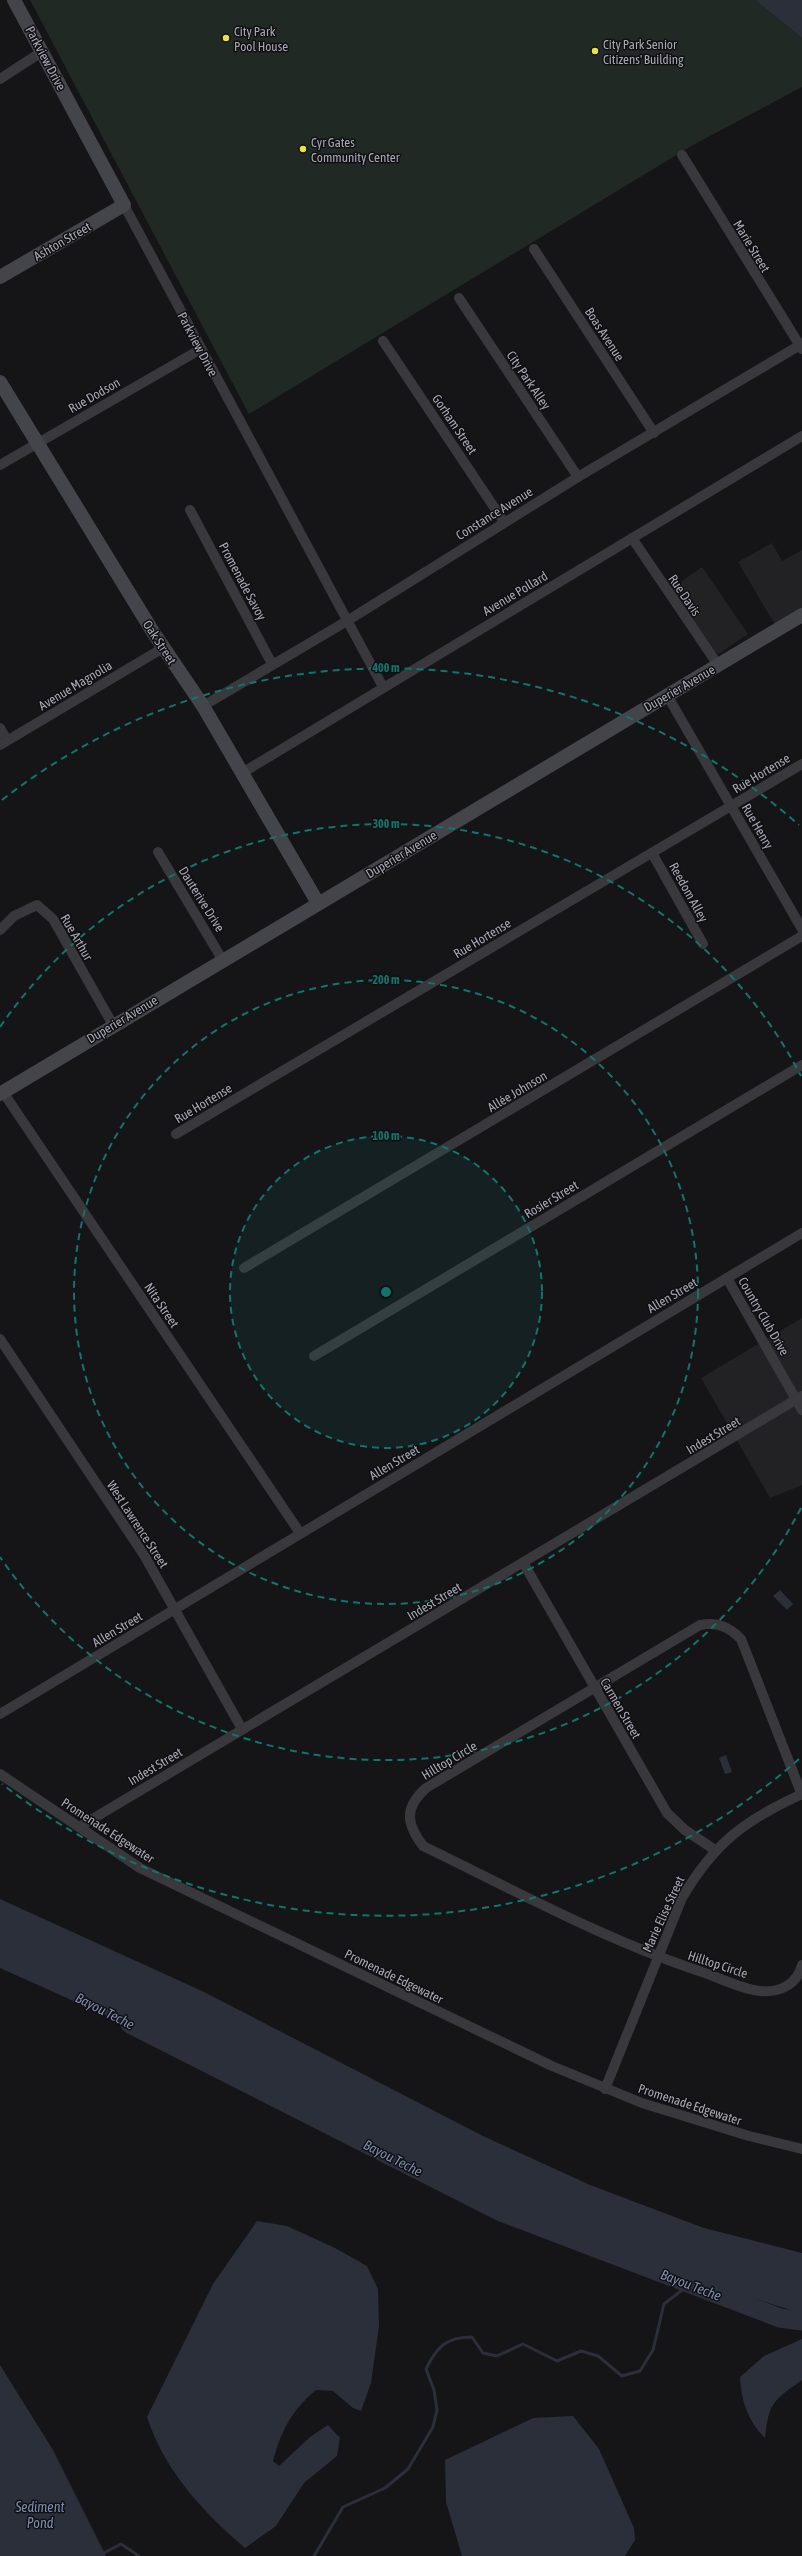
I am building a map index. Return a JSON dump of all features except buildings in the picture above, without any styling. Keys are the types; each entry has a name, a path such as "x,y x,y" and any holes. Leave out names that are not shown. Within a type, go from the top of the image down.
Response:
{"main road":[{"name":"Parkview Drive","path":"14,0 43,51 124,205"},
{"name":"Ashton Street","path":"0,276 124,205"},
{"name":"Oak Street","path":"0,382 36,444 163,648 203,706 318,903"},
{"name":"Duperier Avenue","path":"1,1093 222,959 802,615"}],"street":[{"path":"0,79 43,51"},
{"name":"Marie Street","path":"682,154 801,347"},
{"name":"Parkview Drive","path":"124,205 383,687"},
{"name":"Boas Avenue","path":"534,249 654,433"},
{"name":"City Park Alley","path":"459,298 578,477"},
{"name":"Gorham Street","path":"383,341 504,522"},
{"name":"Constance Avenue","path":"203,706 347,621 578,477 801,347"},
{"name":"Rue Dodson","path":"0,465 201,349"},
{"name":"Avenue Pollard","path":"242,773 802,436"},
{"name":"Promenade Savoy","path":"190,510 272,664"},
{"name":"Rue Davis","path":"632,538 718,665"},
{"name":"Avenue Magnolia","path":"4,742 163,648"},
{"name":"Rue Henry","path":"667,695 802,929"},
{"path":"0,728 4,742"},
{"name":"Rue Hortense","path":"176,1134 802,764"},
{"name":"Dauterive Drive","path":"158,852 222,959"},
{"name":"Reedom Alley","path":"652,853 703,944"},
{"name":"Rue Arthur","path":"0,930 14,916 37,905 53,919 113,1025"},
{"name":"Allée Johnson","path":"244,1268 802,936"},
{"name":"Rosier Street","path":"314,1356 802,1064"},
{"name":"Nita Street","path":"1,1093 300,1533"},
{"name":"Allen Street","path":"0,1714 802,1232"},
{"name":"Country Club Drive","path":"727,1278 799,1398 802,1410"},
{"name":"West Lawrence Street","path":"0,1339 144,1555 242,1729"},
{"name":"Indest Street","path":"79,1827 242,1729 524,1564 799,1398"},
{"name":"Carmen Street","path":"524,1564 594,1689 667,1813 685,1830 715,1850"},
{"name":"Hilltop Circle","path":"802,1795 741,1639 732,1630 722,1625 711,1623 700,1625 426,1788 416,1797 410,1809 410,1822 414,1834 423,1846 591,1927 658,1956 759,1991 778,1991 794,1982 802,1965"},
{"name":"Promenade Edgewater","path":"0,1774 140,1868 552,2066 605,2089 749,2136 802,2148"},
{"name":"Marie Elise Street","path":"605,2089 682,1898 695,1876 715,1850 736,1831 770,1809 802,1795"}],"shaded area":[{"path":"30,0 755,0 802,38 802,87 693,145 249,414"},
{"path":"772,543 782,561 802,550 802,610 775,625 738,562"},
{"path":"702,567 748,634 717,655 671,589"},
{"path":"802,1318 802,1485 770,1498 701,1378"}],"water":[{"path":"755,0 802,0 802,38"},
{"path":"780,1590 793,1604 787,1610 773,1596"},
{"path":"726,1755 732,1772 725,1774 719,1758"},
{"path":"0,1899 202,1991 483,2136 590,2185 704,2228 802,2253 802,2318 794,2311 695,2280 512,2212 420,2167 353,2128 292,2099 0,1968"},
{"path":"257,2221 287,2226 335,2248 367,2266 378,2289 379,2326 371,2383 361,2411 353,2408 333,2391 316,2390 300,2405 288,2422 273,2461 279,2466 310,2437 328,2425 340,2438 337,2456 304,2483 276,2526 245,2548 214,2520 174,2472 154,2436 147,2417 213,2284"},
{"path":"802,2339 802,2380 774,2403 768,2417 765,2438 754,2425 746,2410 740,2377 764,2356"},
{"name":"Sediment Pond","path":"0,2365 53,2450 106,2556 0,2556"},
{"path":"573,2416 599,2449 634,2528 635,2540 625,2556 462,2556 446,2502 445,2460 533,2418"}],"waterway":[{"name":"Bayou Teche","path":"130,2024 501,2212 780,2318 802,2321"},
{"path":"314,2556 343,2507 385,2488 408,2469 433,2427 437,2410 434,2390 426,2369 434,2355 443,2345 455,2339 472,2337 483,2353 497,2356 523,2344 557,2361 581,2351 598,2356 622,2376 640,2371 653,2350 664,2304 695,2280"},
{"path":"98,2556 121,2544 139,2556"}],"place":[{"name":"City Park Pool House","path":"226,38"},
{"name":"City Park Senior Citizens' Building","path":"595,51"},
{"name":"Cyr Gates Community Center","path":"303,149"}]}
